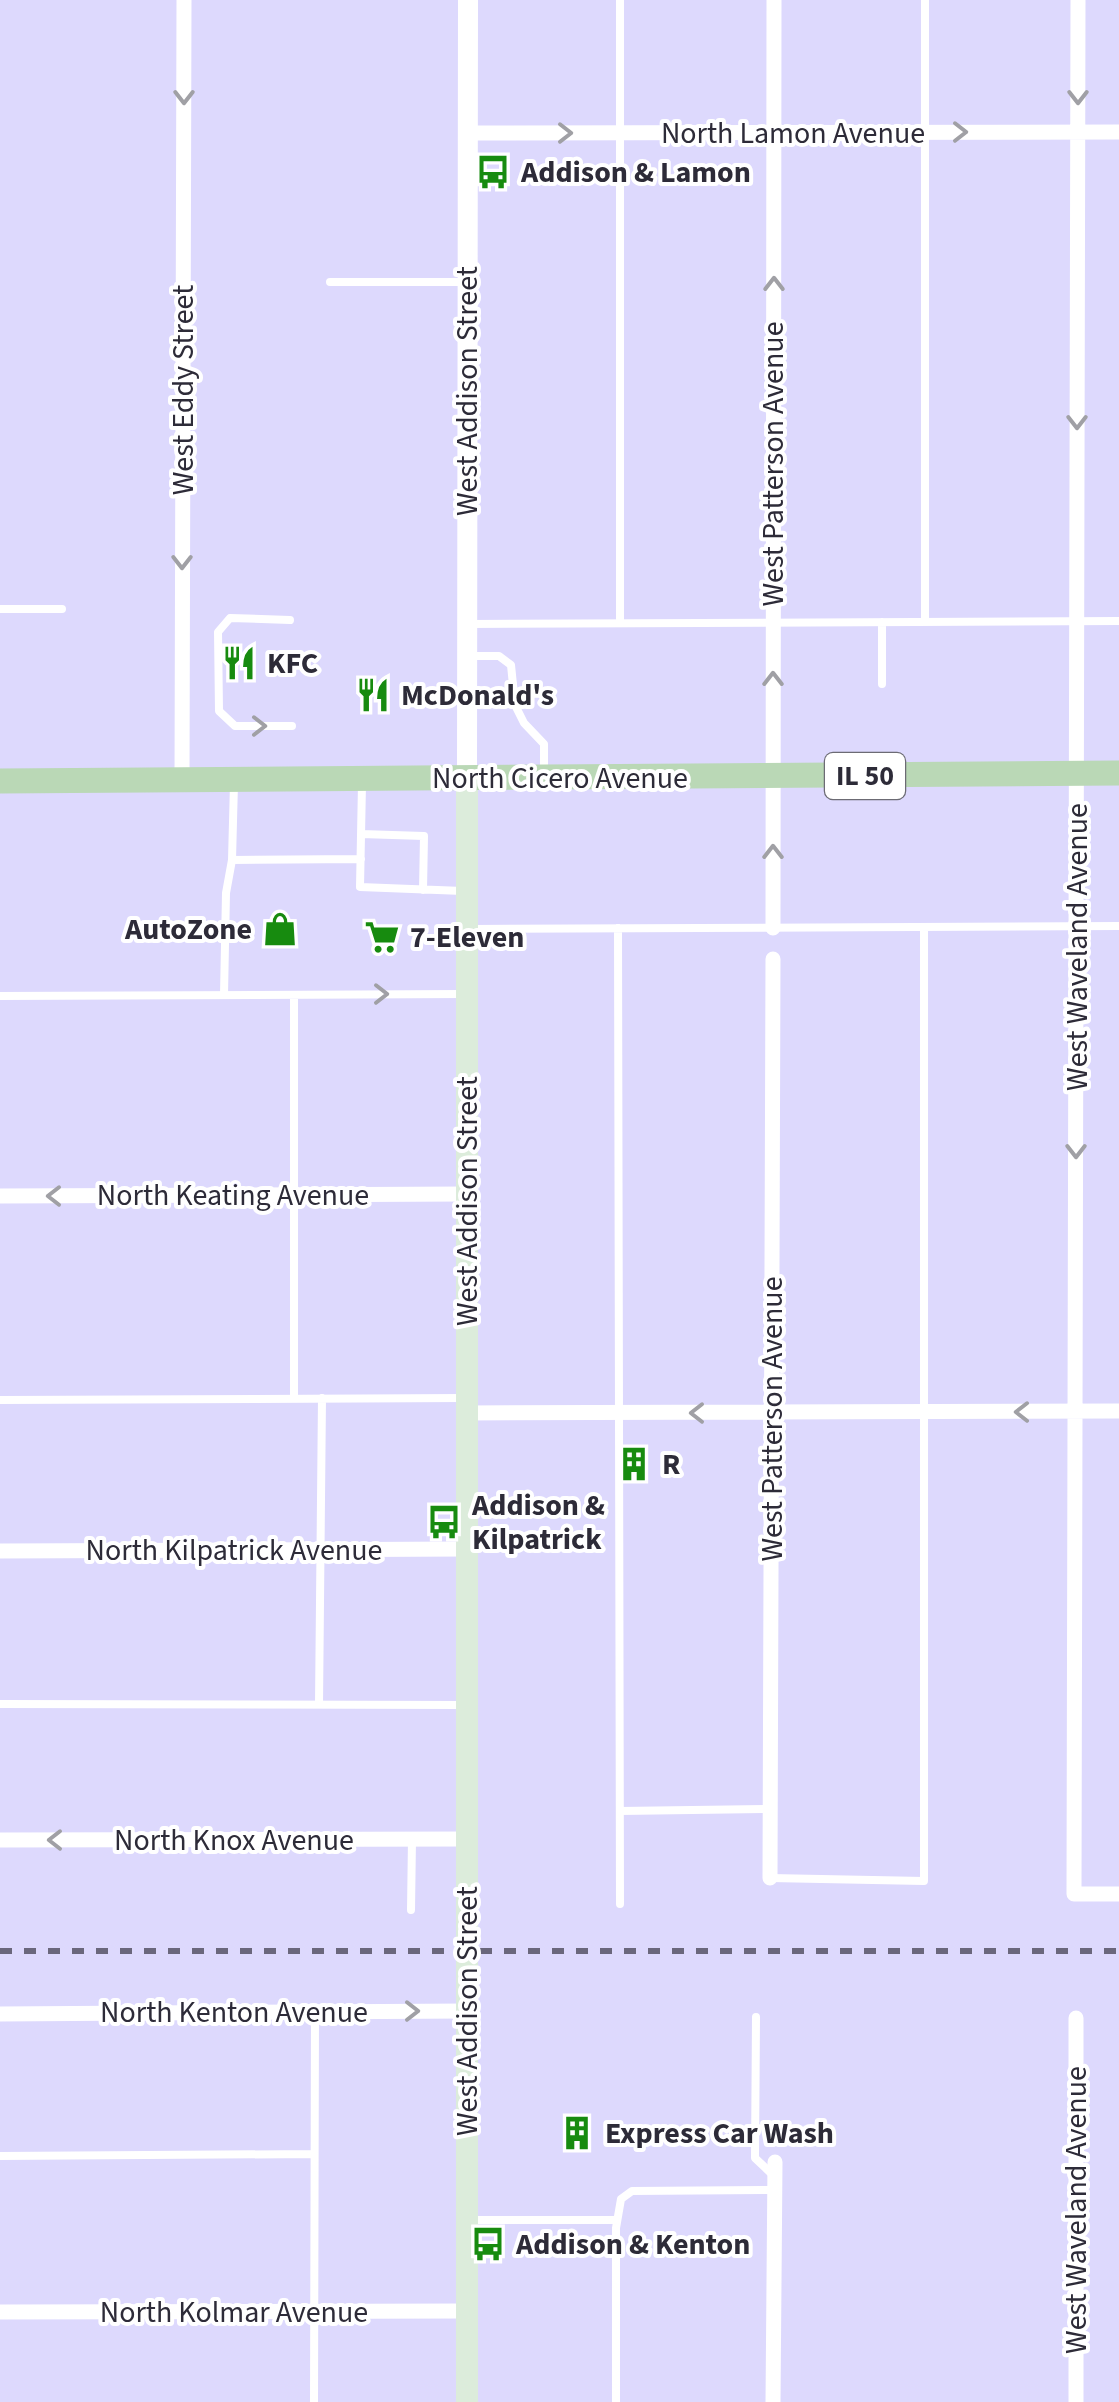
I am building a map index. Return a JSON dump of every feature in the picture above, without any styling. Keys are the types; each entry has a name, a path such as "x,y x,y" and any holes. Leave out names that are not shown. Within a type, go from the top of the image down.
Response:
{"main road":[{"name":"North Cicero Avenue","path":"0,781 1119,774"},
{"name":"West Addison Street","path":"467,779 467,2402"}],"street":[{"name":"West Eddy Street","path":"182,780 184,0"},
{"name":"West Addison Street","path":"467,779 468,0"},
{"name":"West Patterson Avenue","path":"773,928 774,0"},
{"name":"West Waveland Avenue","path":"1078,0 1074,1894 1119,1894"},
{"name":"North Lamon Avenue","path":"468,134 1119,132"},
{"name":"West Patterson Avenue","path":"770,1878 773,959"},
{"name":"North Keating Avenue","path":"0,1196 467,1194"},
{"path":"467,1406 619,1413 1119,1411"},
{"name":"North Kilpatrick Avenue","path":"0,1551 467,1549"},
{"name":"North Knox Avenue","path":"0,1840 467,1839"},
{"name":"North Kenton Avenue","path":"0,2014 467,2011"},
{"name":"West Waveland Avenue","path":"1076,2018 1076,2402"},
{"path":"773,2402 775,2176"},
{"name":"North Kolmar Avenue","path":"0,2312 467,2311"}],"lane":[{"path":"620,0 620,623"},
{"path":"926,0 926,622"},
{"path":"330,282 468,282"},
{"path":"0,609 62,609"},
{"path":"290,620 230,618 218,632 220,712 235,726 292,726"},
{"path":"467,624 1119,621"},
{"path":"882,622 882,684"},
{"path":"467,656 499,656 511,665 515,704 524,723 544,744 544,778"},
{"path":"224,995 234,780"},
{"path":"362,780 360,887 467,891"},
{"path":"362,834 424,836 423,890"},
{"path":"232,860 361,859"},
{"path":"467,929 1119,926"},
{"path":"770,1878 924,1882 924,927"},
{"path":"618,928 620,1904"},
{"path":"0,996 467,994"},
{"path":"294,995 294,1398"},
{"path":"319,1704 322,1398"},
{"path":"0,1400 322,1398 467,1406"},
{"path":"0,1704 467,1704"},
{"path":"620,1810 771,1809"},
{"path":"411,1910 412,1839"},
{"path":"314,2402 316,2012"},
{"path":"756,2017 756,2158 775,2176"},
{"path":"0,2156 314,2154"},
{"path":"616,2402 620,2199 632,2191 775,2176"},
{"path":"467,2220 617,2220"}],"railway":[{"path":"0,1951 1119,1951"}],"place":[{"name":"Addison & Lamon","path":"493,172"},
{"name":"KFC","path":"239,663"},
{"name":"McDonald's","path":"373,695"},
{"name":"AutoZone","path":"280,929"},
{"name":"7-Eleven","path":"382,937"},
{"name":"R","path":"634,1464"},
{"name":"Addison & Kilpatrick","path":"444,1522"},
{"name":"Express Car Wash","path":"577,2133"},
{"name":"Addison & Kenton","path":"488,2244"}]}
